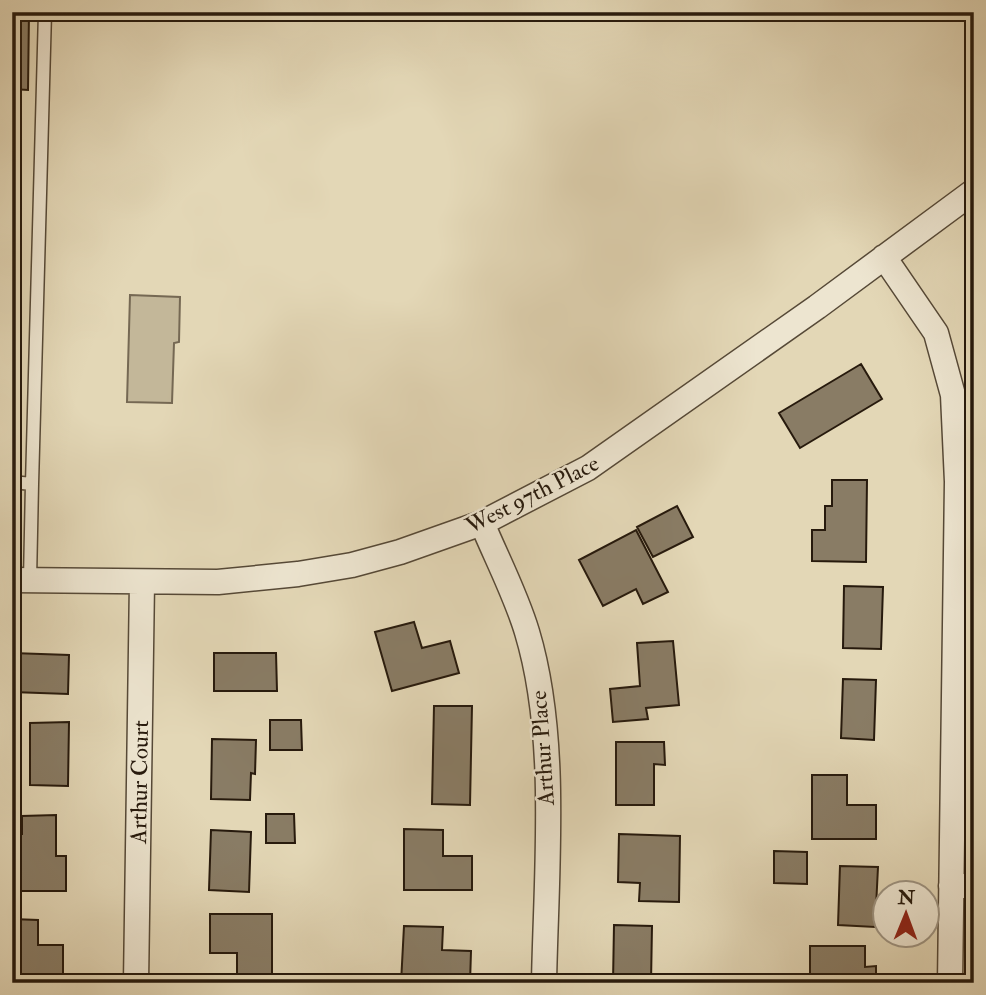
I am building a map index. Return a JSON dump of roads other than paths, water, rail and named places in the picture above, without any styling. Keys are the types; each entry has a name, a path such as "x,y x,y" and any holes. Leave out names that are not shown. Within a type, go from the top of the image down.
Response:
{"street":[{"name":"West 97th Place","path":"21,580 218,582 298,575 388,555 482,523 588,468 710,384 974,191"},
{"path":"884,257 936,333 953,396 965,482 962,886 950,983"},
{"name":"Arthur Place","path":"482,523 527,632 542,707 548,787 544,983"},
{"name":"Arthur Court","path":"136,983 142,582"}],"lane":[{"path":"21,580 32,484 45,12"},
{"path":"12,482 32,484"}]}
